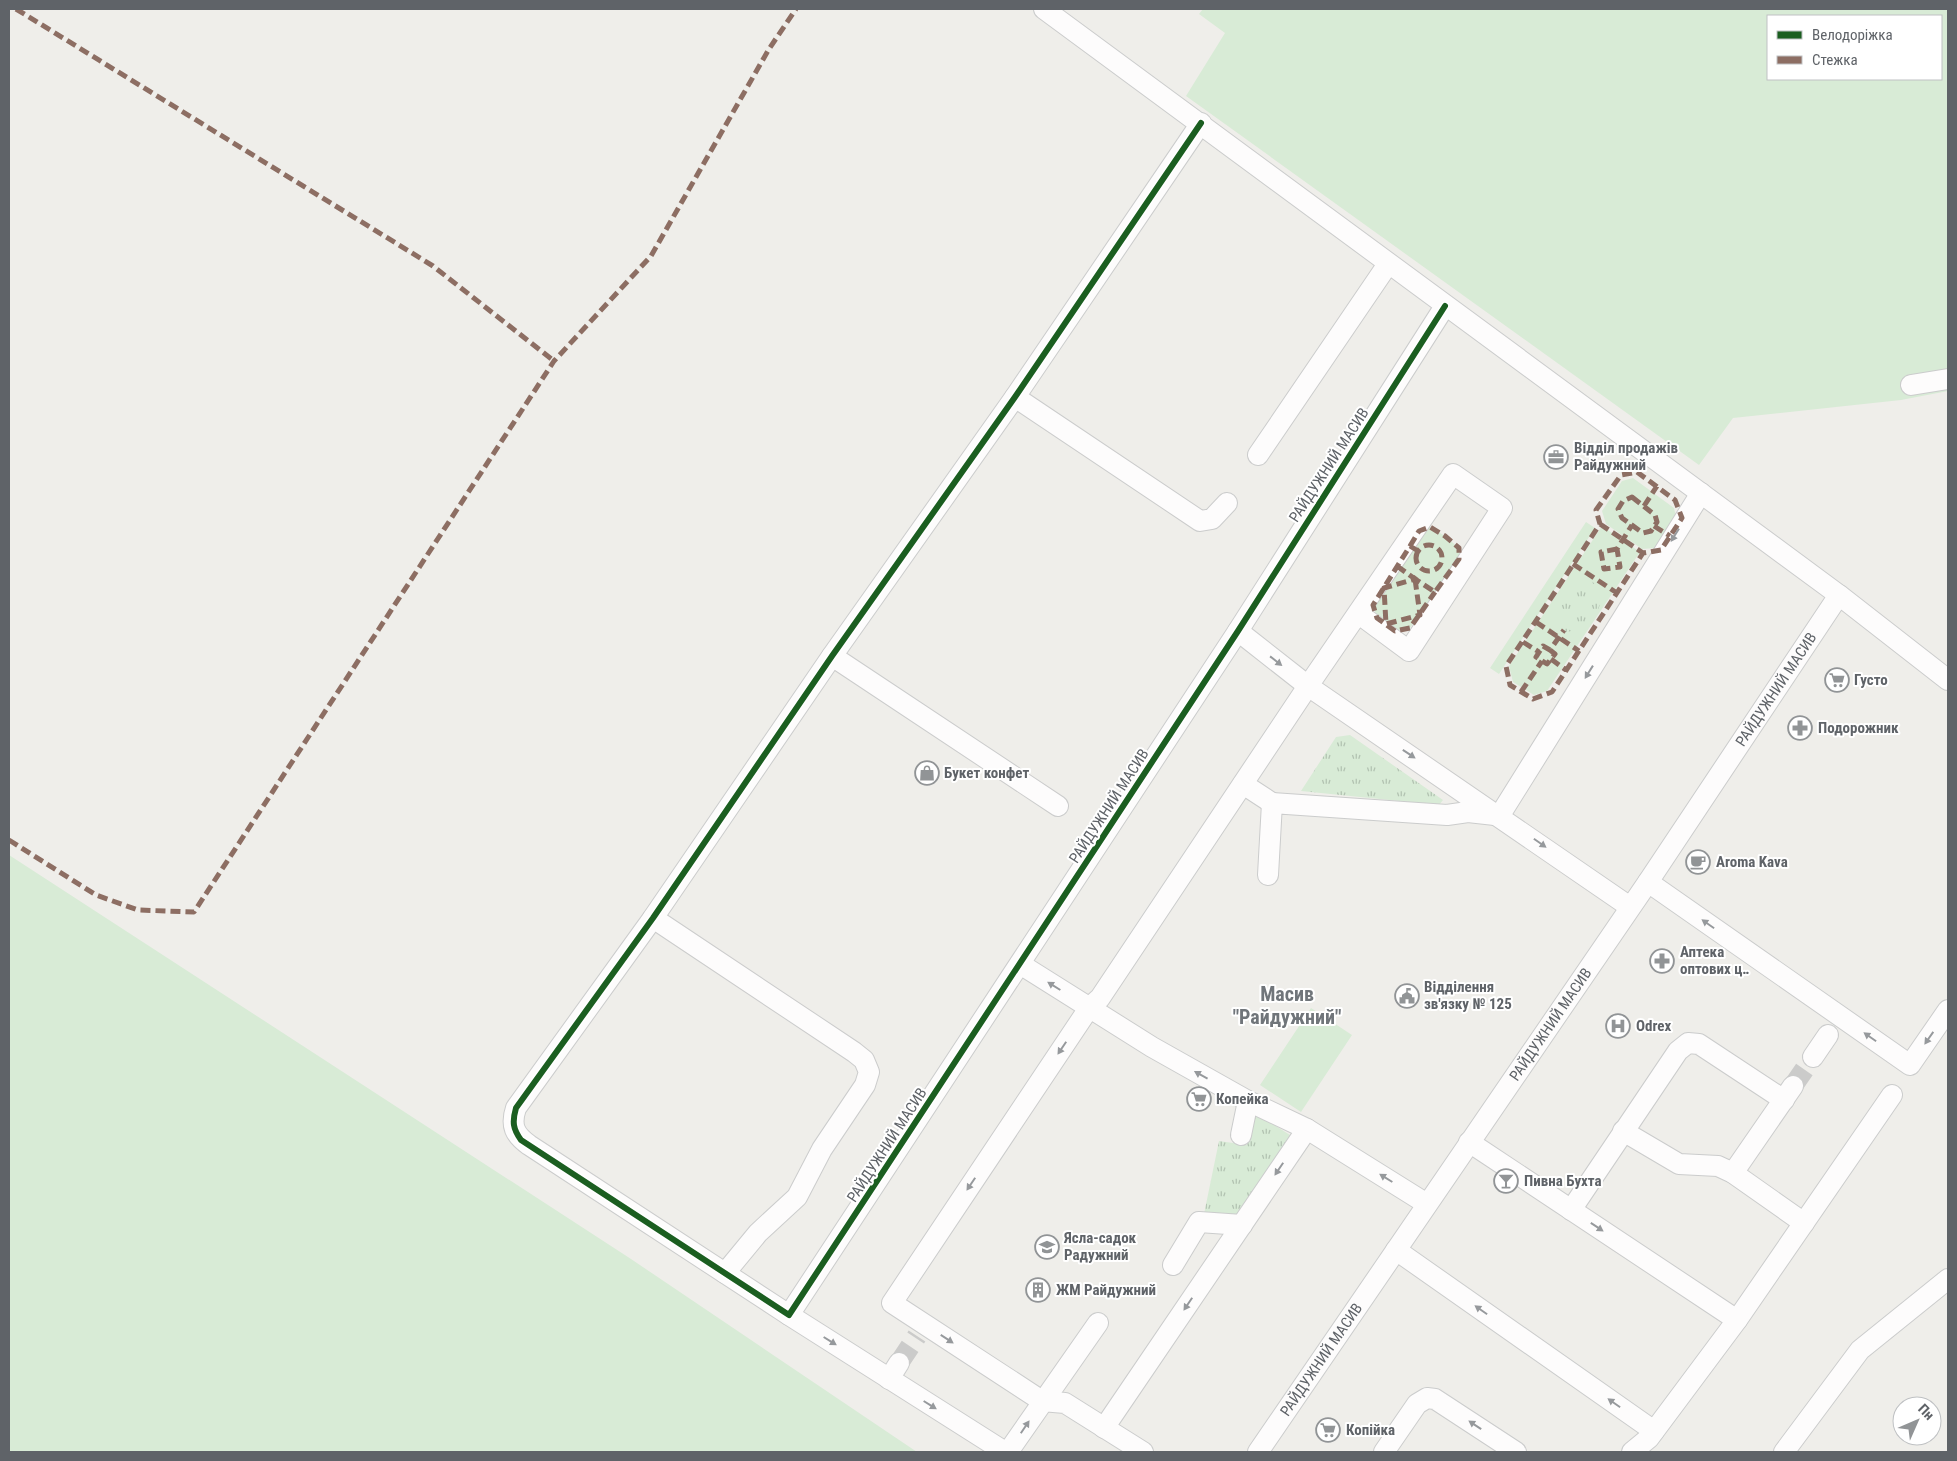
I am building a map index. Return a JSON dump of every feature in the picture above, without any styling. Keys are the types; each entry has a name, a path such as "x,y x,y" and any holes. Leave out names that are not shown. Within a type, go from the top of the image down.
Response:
{"street":[{"path":"1044,9 1839,595 1948,680"},
{"path":"1098,1323 1006,1452 894,1371 789,1315 529,1145 514,1131 512,1119 516,1108 653,918 832,656 1015,397 1201,123"},
{"path":"1258,455 1388,264"},
{"name":"РАЙДУЖНИЙ МАСИВ","path":"789,1315 1238,631 1445,306"},
{"path":"1911,385 1948,379"},
{"path":"1015,397 1200,521 1212,519 1227,503"},
{"path":"1143,1452 1065,1403 1042,1401 920,1330 892,1303 1088,1008 1100,998 1308,686 1453,474 1502,508 1408,651 1358,614"},
{"path":"1500,815 1701,493"},
{"name":"РАЙДУЖНИЙ МАСИВ","path":"1258,1452 1468,1142 1648,882 1839,595"},
{"path":"1238,631 1308,686 1500,815 1630,907"},
{"path":"832,656 1058,806"},
{"path":"1243,784 1272,803 1447,815 1468,812 1500,815"},
{"path":"1268,874 1272,803"},
{"path":"1648,882 1910,1065 1948,1010"},
{"path":"653,918 854,1052 864,1060 869,1072 865,1085 822,1149 797,1197 758,1233 725,1273"},
{"path":"1020,964 1152,1047 1248,1101 1306,1129 1427,1204"},
{"path":"1813,1057 1828,1035"},
{"path":"1571,1210 1678,1051 1688,1043 1699,1044 1789,1093 1733,1173"},
{"path":"1632,1452 1654,1431 1737,1320 1892,1095"},
{"path":"1241,1135 1248,1101"},
{"path":"1104,1428 1306,1129"},
{"path":"1623,1131 1680,1164 1718,1166 1733,1173 1804,1223"},
{"path":"1468,1142 1737,1320"},
{"path":"1173,1265 1199,1222 1242,1225"},
{"path":"1396,1250 1654,1431"},
{"path":"1784,1452 1860,1350 1948,1279"},
{"path":"1384,1452 1416,1404 1426,1398 1436,1399 1516,1452"}],"green space":[{"path":"1203,9 1948,9 1948,391 1901,400 1733,418 1699,465 1186,96 1225,33 1199,14"},
{"path":"1633,478 1674,508 1676,517 1656,548 1642,549 1606,524 1602,511 1622,481"},
{"path":"1586,522 1595,528 1499,674 1490,668"},
{"path":"1602,526 1640,552 1547,691 1534,695 1513,682 1509,666"},
{"path":"1430,527 1445,536 1459,548 1459,559 1410,628 1395,631 1377,618 1373,605 1419,531"},
{"path":"1591,581 1599,590 1599,608 1587,626 1566,632 1556,617 1557,600 1564,590 1570,586"},
{"path":"1350,735 1443,800 1439,805 1301,791 1336,737"},
{"path":"9,855 631,1259 917,1452 9,1452"},
{"path":"1311,1008 1352,1035 1301,1112 1260,1085"},
{"path":"1254,1112 1293,1137 1239,1217 1204,1214 1219,1141 1247,1145"}],"tunnel":[{"path":"1793,1086 1813,1057"},
{"path":"899,1363 917,1336"}],"marked path":[{"path":"16,9 433,266 554,361"},
{"path":"9,840 96,895 138,910 194,912 554,361 651,256 769,49 796,9"},
{"path":"1600,524 1643,553 1661,550 1682,518 1675,500 1637,472 1621,475 1596,510 1600,524 1506,666 1510,685 1533,699 1552,692 1643,553"},
{"path":"1644,506 1657,486"},
{"path":"1632,497 1655,515 1657,522 1651,531 1643,533 1622,518 1618,509 1623,501 1632,497"},
{"path":"1617,549 1601,552 1604,569 1620,567 1617,549 1632,525"},
{"path":"1654,526 1670,536"},
{"path":"1410,546 1419,531 1430,527 1445,536 1459,548 1459,559 1435,592 1415,579 1384,588 1386,624 1420,615 1415,579"},
{"path":"1429,545 1438,549 1442,558 1438,567 1429,571 1420,567 1416,558 1420,549 1429,545"},
{"path":"1418,551 1410,546 1373,605 1377,618 1395,631 1410,628 1435,592"},
{"path":"1573,564 1617,593"},
{"path":"1397,566 1415,579 1418,575"},
{"path":"1536,622 1579,651"},
{"path":"1550,650 1555,654 1547,664 1536,657 1543,646 1550,650 1564,630"},
{"path":"1523,642 1539,652"},
{"path":"1551,659 1566,670"},
{"path":"1521,692 1542,661"}],"cycle path":[{"path":"1201,123 1015,397 832,656 653,918 516,1108 514,1125 521,1140 789,1315 1238,631 1445,306"}],"place":[{"name":"Відділ продажів Райдужний","path":"1556,457"},
{"name":"Густо","path":"1837,680"},
{"name":"Подорожник","path":"1800,728"},
{"name":"Букет конфет","path":"927,773"},
{"name":"Aroma Kava","path":"1698,862"},
{"name":"Аптека оптових ц‥","path":"1662,961"},
{"name":"Відділення зв'язку № 125","path":"1407,996"},
{"name":"Odrex","path":"1618,1026"},
{"name":"Копейка","path":"1199,1099"},
{"name":"Пивна Бухта","path":"1506,1181"},
{"name":"Ясла-садок Радужний","path":"1047,1247"},
{"name":"ЖМ Райдужний","path":"1038,1290"},
{"name":"Копійка","path":"1328,1430"}],"district":[{"name":"Масив \"Райдужний\"","path":"1287,1006"}]}
